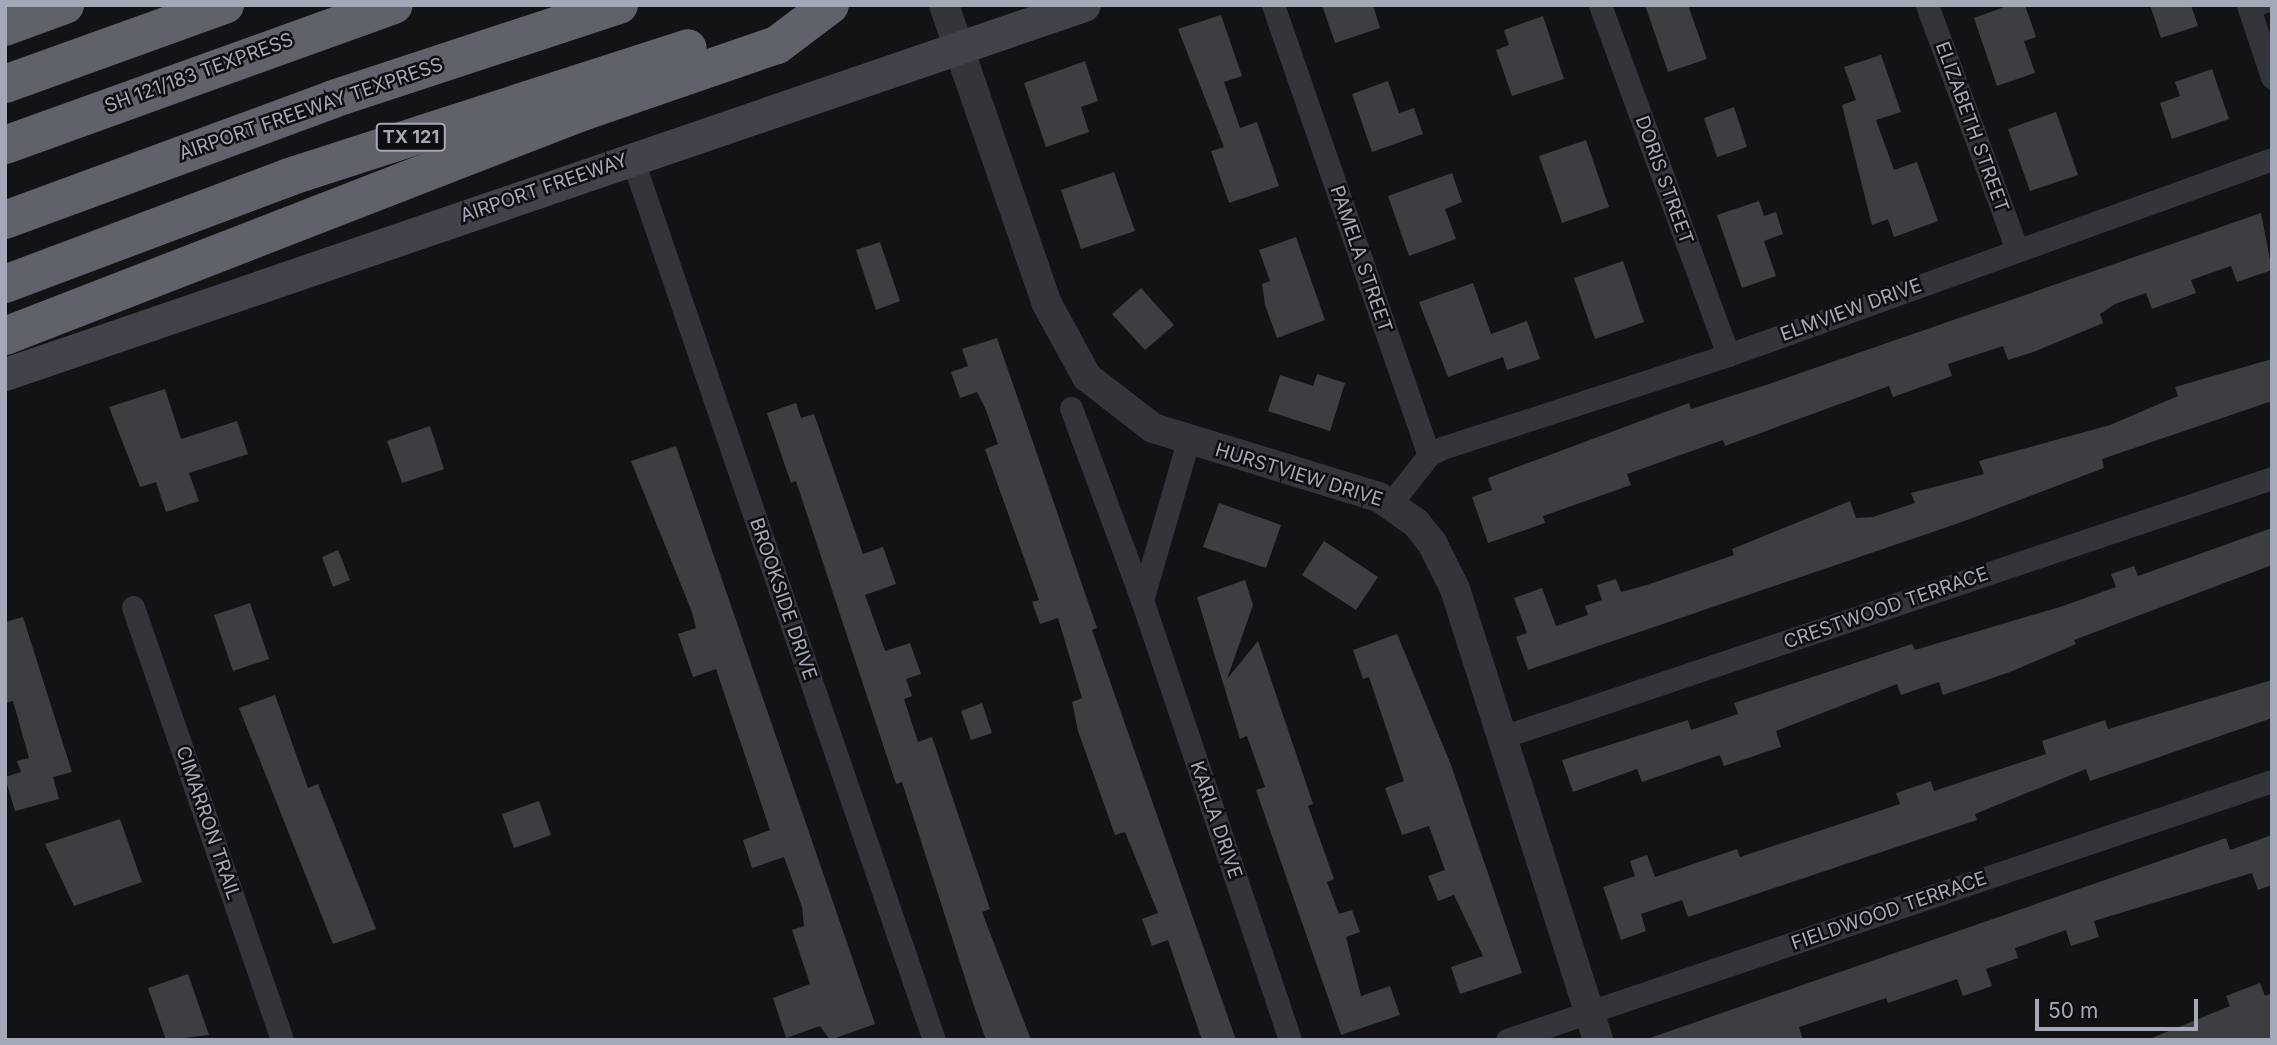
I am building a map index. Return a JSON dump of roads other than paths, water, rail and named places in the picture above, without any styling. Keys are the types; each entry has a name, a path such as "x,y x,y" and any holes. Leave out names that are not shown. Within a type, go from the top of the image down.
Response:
{"highway":[{"path":"5,27 65,5"},
{"path":"5,83 225,5"},
{"name":"SH 121/183 TEXPRESS","path":"5,145 394,5"},
{"name":"AIRPORT FREEWAY TEXPRESS","path":"5,220 333,99 619,5"},
{"name":"TX 121","path":"5,284 289,177 821,5"},
{"path":"5,335 582,112 777,45 830,5"}],"main road":[{"name":"AIRPORT FREEWAY","path":"5,374 1084,5"}],"street":[{"name":"PAMELA STREET","path":"1273,5 1429,455"},
{"name":"DORIS STREET","path":"1600,5 1728,355"},
{"name":"ELIZABETH STREET","path":"1927,5 2017,249"},
{"name":"HURSTVIEW DRIVE","path":"945,8 1070,355 1127,413 1188,441 1391,503 1416,523 1455,589 1499,738 1594,1026"},
{"path":"2257,8 2272,77"},
{"name":"BROOKSIDE DRIVE","path":"632,158 934,1040"},
{"name":"ELMVIEW DRIVE","path":"1429,455 1728,355 2272,159"},
{"name":"KARLA DRIVE","path":"1071,408 1121,557 1142,600 1290,1040"},
{"path":"1142,600 1188,441"},
{"path":"1391,503 1429,455"},
{"name":"CRESTWOOD TERRACE","path":"1499,738 2272,478"},
{"name":"CIMARRON TRAIL","path":"133,607 282,1040"},
{"name":"FIELDWOOD TERRACE","path":"1507,1040 1594,1026 2272,780"}]}
